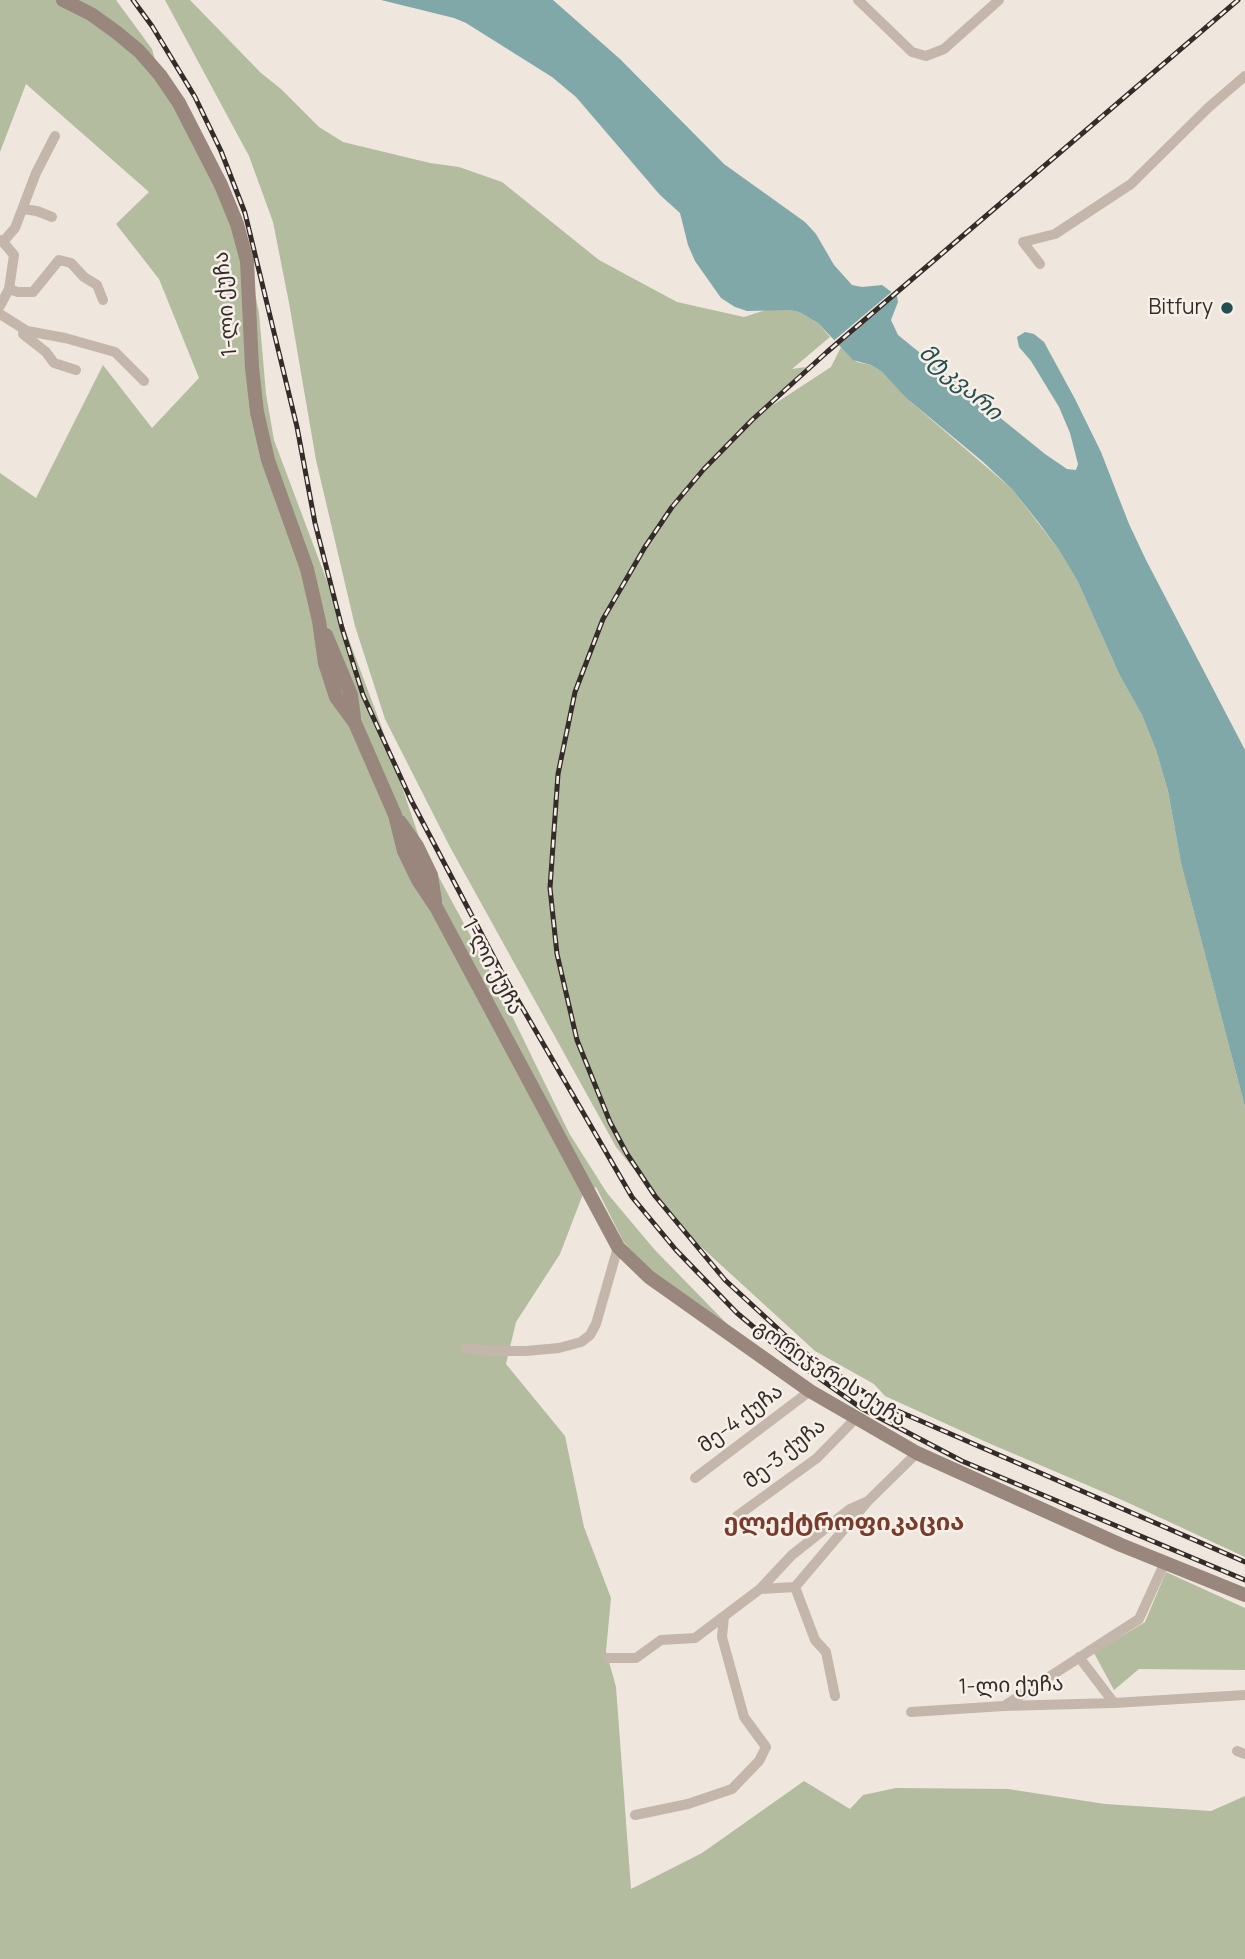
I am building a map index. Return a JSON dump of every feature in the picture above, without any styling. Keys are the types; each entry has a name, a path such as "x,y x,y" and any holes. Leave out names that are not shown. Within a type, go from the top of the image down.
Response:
{"main road":[{"name":"1-ლი ქუჩა","path":"63,0 91,14 116,32 139,51 160,75 201,143 233,214 247,261 257,412 268,460 307,569 319,621 351,695 355,723 395,815 404,851 511,1048"},
{"name":"გორიჯვრის ქუჩა","path":"511,1048 618,1247 649,1277 810,1391 917,1453 1245,1595"}],"street":[{"path":"858,0 912,51 926,56 944,49 999,0"},
{"path":"1040,264 1023,242 1055,234 1131,184 1209,107 1245,76"},
{"path":"1,311 9,289 14,255 2,241 15,228 36,173 55,136"},
{"path":"23,209 52,217"},
{"path":"9,289 33,292 59,260 71,263 84,278 97,285 103,300"},
{"path":"1,311 18,331 31,338 54,363 76,370"},
{"path":"1,311 27,331 115,352 144,381"},
{"path":"466,1348 526,1351 559,1348 581,1342 590,1335 596,1324 618,1247"},
{"name":"მე-4 ქუჩა","path":"695,1478 810,1391"},
{"name":"მე-3 ქუჩა","path":"737,1516 817,1458 855,1419"},
{"path":"760,1589 795,1587 867,1501 917,1453"},
{"path":"608,1658 636,1658 661,1640 695,1638 760,1589 792,1555 850,1509 867,1501"},
{"path":"1004,1706 1139,1619 1164,1562"},
{"path":"795,1587 815,1640 825,1652 835,1696"},
{"path":"635,1815 688,1804 733,1788 759,1761 766,1748 744,1717 722,1637 724,1617"},
{"name":"1-ლი ქუჩა","path":"1079,1657 1114,1703"},
{"name":"1-ლი ქუჩა","path":"911,1712 1245,1695"}],"green space":[{"path":"0,0 116,0 152,49 155,60 241,224 259,313 266,394 274,440 382,728 422,846 496,983 569,1133 607,1193 654,1249 729,1326 669,1286 643,1263 623,1241 596,1187 583,1194 560,1254 516,1322 506,1364 565,1436 584,1527 611,1598 606,1651 616,1687 631,1889 702,1853 804,1781 850,1809 863,1795 896,1788 1008,1789 1105,1804 1211,1811 1245,1796 1245,1959 0,1959 0,473 36,498 103,365 152,428 199,378 159,279 116,224 149,192 26,84 0,152"},
{"path":"165,0 190,0 261,73 319,127 343,142 430,163 459,167 502,182 599,260 677,302 744,317 769,309 789,310 799,312 818,323 830,337 792,369 806,367 756,416 831,367 841,347 857,362 871,365 881,371 905,397 1012,489 1059,550 1078,582 1156,750 1168,791 1181,863 1245,1107 1245,1557 885,1396 874,1384 815,1351 686,1233 616,1147 450,847 385,719 355,626 316,460 273,222 249,156"},
{"path":"1166,1572 1245,1608 1245,1670 1139,1669 1114,1690 1094,1653 1145,1622"}],"water":[{"path":"381,0 553,0 620,59 724,164 805,222 816,234 834,265 852,285 882,285 897,296 898,302 891,320 898,335 1045,454 1067,469 1076,470 1078,464 1070,433 1059,407 1031,361 1019,347 1017,337 1025,332 1034,334 1044,342 1101,452 1146,560 1245,750 1245,1107 1181,863 1168,791 1156,750 1078,582 1039,523 1012,489 982,461 905,397 881,371 853,360 818,323 799,312 789,310 747,311 721,298 695,261 680,213 660,195 576,97 552,77 466,23"}],"pier":[{"path":"895,289 899,293 836,348 831,343"}],"railway":[{"path":"133,0 195,97 221,151 245,213 297,427 315,523 342,628 363,695 411,800 501,971 632,1197 676,1250 737,1313 789,1357 861,1408 962,1461 1245,1580"},
{"path":"1238,0 827,352 752,420 704,469 672,507 603,619 575,692 558,774 550,888 557,954 577,1040 610,1122 627,1154 655,1196 725,1280 802,1351 884,1405 1245,1562"}],"place":[{"name":"Bitfury","path":"1227,308"}],"district":[{"name":"ელექტროფიკაცია","path":"844,1523"}],"water label":[{"name":"მტკვარი","path":"960,383"}]}
